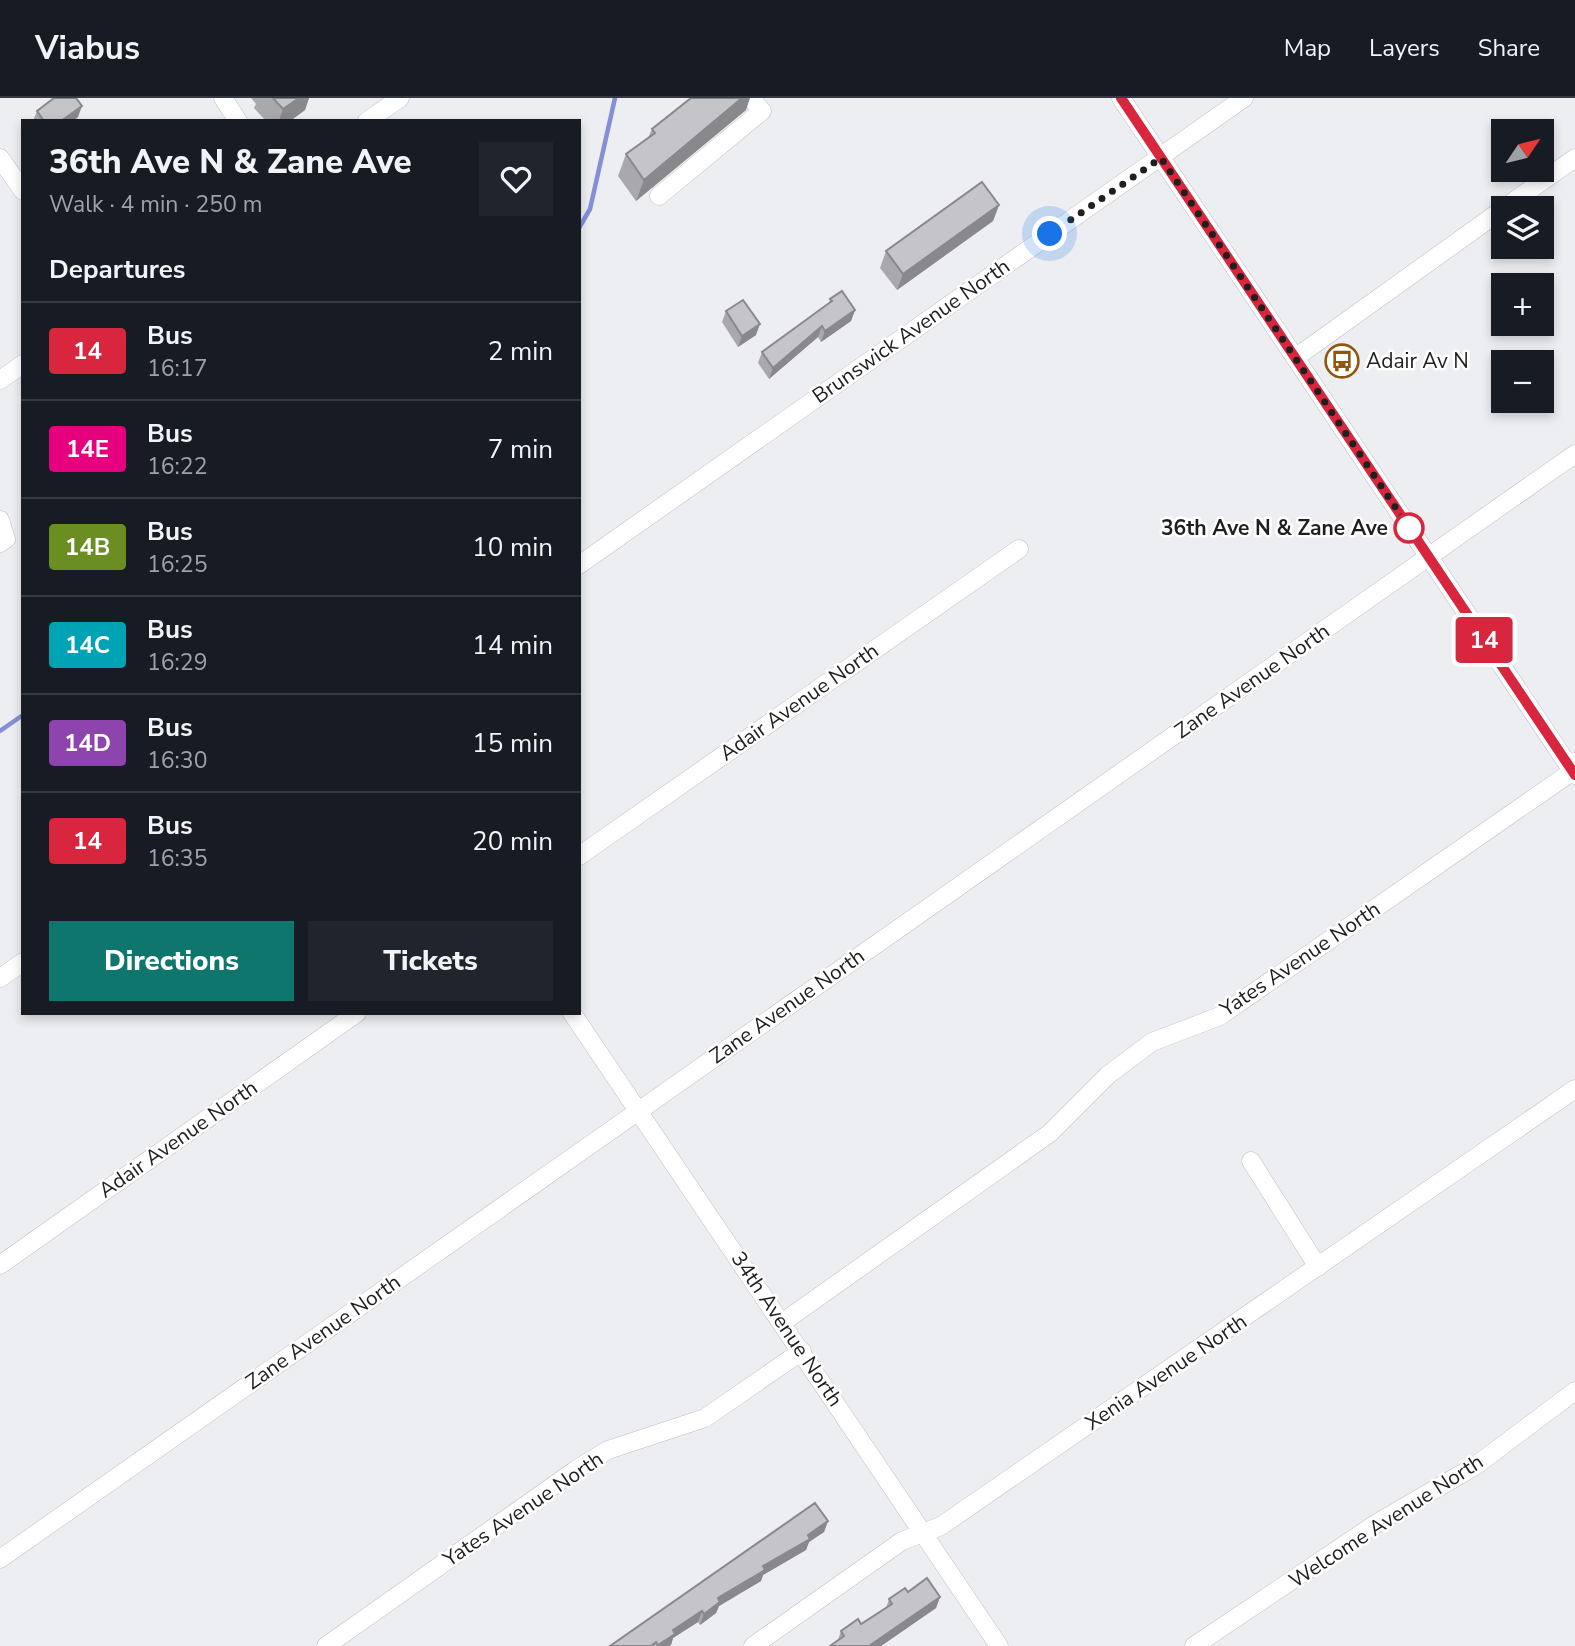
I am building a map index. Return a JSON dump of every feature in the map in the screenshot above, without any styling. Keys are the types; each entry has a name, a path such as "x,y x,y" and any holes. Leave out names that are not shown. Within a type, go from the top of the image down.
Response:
{"street":[{"path":"223,98 237,119"},
{"path":"370,119 400,98"},
{"path":"659,196 762,111 751,98"},
{"path":"1121,98 1574,770"},
{"name":"Brunswick Avenue North","path":"581,564 1244,98"},
{"path":"0,158 21,188"},
{"path":"1522,196 1575,158"},
{"path":"1295,358 1491,218"},
{"path":"0,380 21,365"},
{"name":"Zane Avenue North","path":"0,1559 1575,454"},
{"path":"0,520 6,538 0,543"},
{"name":"Adair Avenue North","path":"581,855 1019,548"},
{"name":"Yates Avenue North","path":"783,1322 1050,1133 1108,1074 1152,1042 1220,1016 1574,770"},
{"path":"0,978 21,963"},
{"name":"Adair Avenue North","path":"0,1265 354,1015"},
{"name":"34th Avenue North","path":"573,1015 783,1322 999,1646"},
{"name":"Xenia Avenue North","path":"753,1646 902,1541 942,1526 1575,1089"},
{"path":"1251,1161 1318,1267"},
{"name":"Yates Avenue North","path":"326,1646 577,1469 608,1450 705,1418 802,1351"},
{"name":"Welcome Avenue North","path":"1195,1646 1377,1523 1475,1466 1575,1391"}],"building":[{"path":"54,98 76,98 82,106 64,119 43,119 37,111"},
{"path":"273,98 299,98 283,109"},
{"path":"691,98 742,98 644,180 626,154 655,133 652,129"},
{"path":"982,182 999,205 903,274 886,251"},
{"path":"842,291 855,310 825,331 822,326 773,368 762,352"},
{"path":"743,300 760,324 742,336 726,311"},
{"path":"815,1503 828,1521 808,1535 810,1539 763,1566 765,1570 718,1598 720,1602 704,1614 702,1611 673,1630 675,1634 658,1645 656,1642 651,1646 610,1646"},
{"path":"927,1578 940,1597 869,1646 830,1646 844,1636 841,1631 858,1619 861,1624 892,1604 889,1599 905,1588 908,1592"}],"waterway":[{"path":"581,225 590,209 615,98"},
{"path":"0,731 21,716"}],"bus line":[{"name":"14","path":"1121,98 1575,775"}],"place":[{"name":"Adair Av N","path":"1342,361"},
{"name":"36th Ave N & Zane Ave","path":"1409,528"}],"route":[{"path":"1050,234 1161,158 1414,535 1409,528"}]}
